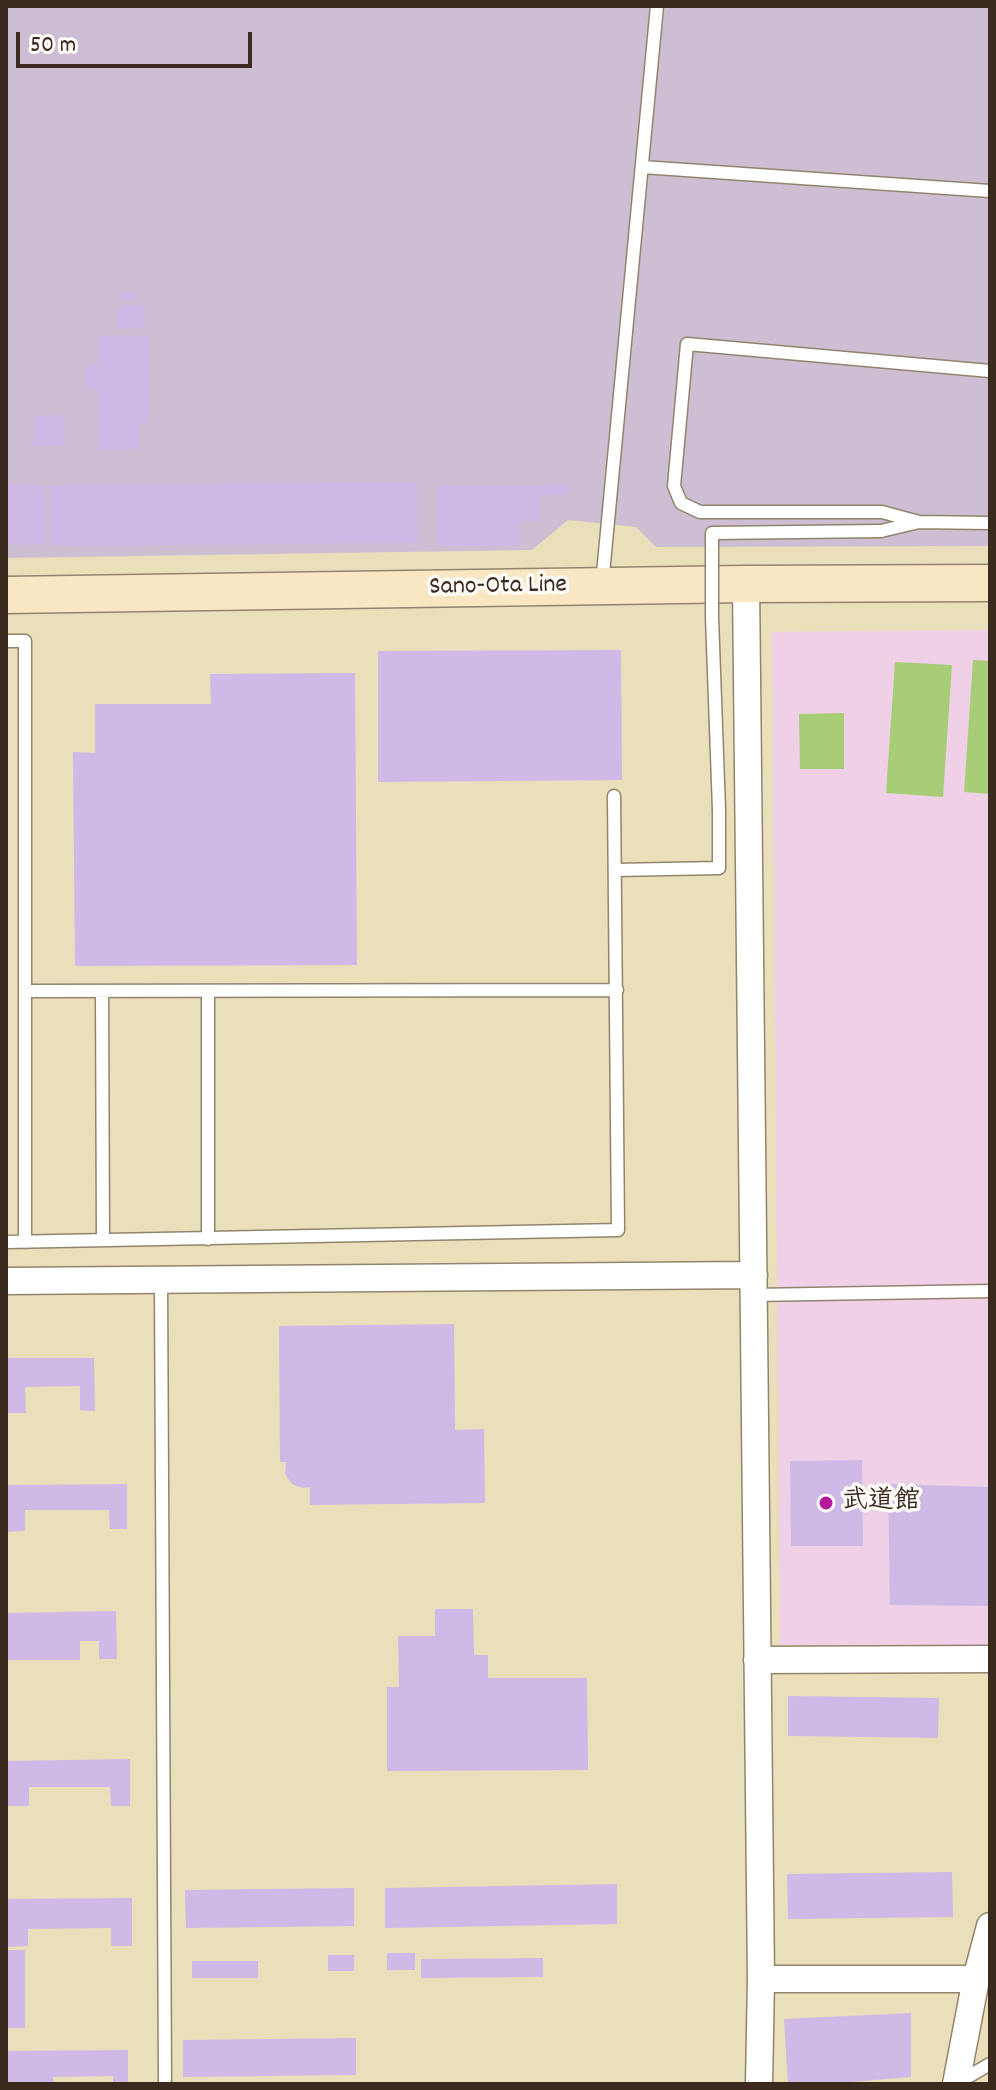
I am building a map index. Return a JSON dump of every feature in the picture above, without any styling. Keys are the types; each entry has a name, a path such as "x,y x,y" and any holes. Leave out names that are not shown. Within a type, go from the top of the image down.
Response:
{"main road":[{"name":"Sano-Ota Line","path":"6,595 990,583"}],"street":[{"path":"746,584 761,1979 759,2084"},
{"path":"6,1281 754,1285"},
{"path":"757,1660 990,1659"},
{"path":"956,2084 976,1979 990,1926"},
{"path":"761,1979 976,1979"}],"lane":[{"path":"602,587 657,6"},
{"path":"642,167 990,191"},
{"path":"919,522 882,512 700,512 681,503 674,486 687,344 990,371"},
{"path":"616,870 719,868 712,533 881,531 919,522 990,523"},
{"path":"6,641 25,641 25,1242"},
{"path":"6,1242 618,1230 614,796"},
{"path":"25,991 617,990"},
{"path":"208,991 208,1239"},
{"path":"102,992 103,1240"},
{"path":"161,1281 165,2084"},
{"path":"754,1285 990,1291"},
{"path":"956,2084 990,2064"}],"shaded area":[{"path":"6,6 990,6 990,546 656,547 636,527 568,520 532,550 6,558"},
{"path":"990,630 990,1646 780,1645 772,632"}],"green space":[{"path":"973,660 990,661 990,794 964,792"},
{"path":"895,662 952,665 943,797 886,793"},
{"path":"844,713 844,769 800,769 799,714"}],"building":[{"path":"122,291 136,291 136,301 122,301"},
{"path":"118,305 145,305 145,328 118,329"},
{"path":"149,335 149,423 139,423 139,449 98,450 98,389 86,389 86,365 98,365 98,336"},
{"path":"65,415 65,446 34,446 34,416"},
{"path":"417,482 418,543 51,546 50,485"},
{"path":"6,485 45,485 46,544 6,545"},
{"path":"569,485 569,495 540,495 540,521 520,521 520,546 438,546 437,486"},
{"path":"621,650 622,780 378,782 378,651"},
{"path":"355,673 357,965 75,966 73,752 95,753 95,704 211,704 210,674"},
{"path":"454,1324 455,1430 484,1429 485,1503 310,1505 310,1487 292,1484 285,1474 286,1462 280,1462 279,1326"},
{"path":"6,1358 94,1358 95,1411 80,1410 80,1386 25,1387 26,1413 6,1413"},
{"name":"武道館","path":"862,1460 863,1546 791,1546 790,1461"},
{"path":"127,1484 127,1529 110,1529 109,1510 25,1510 25,1531 6,1532 6,1485"},
{"path":"888,1484 990,1487 990,1606 890,1605"},
{"path":"435,1609 473,1609 474,1655 488,1655 488,1678 587,1678 588,1770 387,1771 387,1687 399,1687 398,1636 435,1636"},
{"path":"116,1611 117,1659 99,1659 99,1641 80,1641 80,1660 6,1660 6,1613"},
{"path":"788,1696 939,1698 938,1738 788,1736"},
{"path":"130,1759 130,1806 111,1806 110,1787 29,1787 29,1806 6,1806 6,1761"},
{"path":"952,1872 953,1917 788,1919 787,1874"},
{"path":"617,1884 617,1924 385,1928 385,1888"},
{"path":"354,1888 354,1926 186,1928 185,1890"},
{"path":"132,1898 132,1946 111,1946 111,1928 28,1929 28,1946 6,1947 6,1899"},
{"path":"6,1950 25,1950 25,2028 6,2028"},
{"path":"387,1953 415,1953 415,1970 387,1970"},
{"path":"328,1955 354,1955 354,1971 328,1971"},
{"path":"543,1958 543,1977 421,1978 421,1959"},
{"path":"192,1961 258,1961 258,1978 192,1978"},
{"path":"911,2013 911,2077 788,2084 784,2019"},
{"path":"356,2038 356,2075 183,2077 183,2040"},
{"path":"128,2050 128,2084 113,2084 113,2076 53,2077 54,2084 6,2084 6,2051"}],"place":[{"name":"武道館","path":"826,1503"}]}
